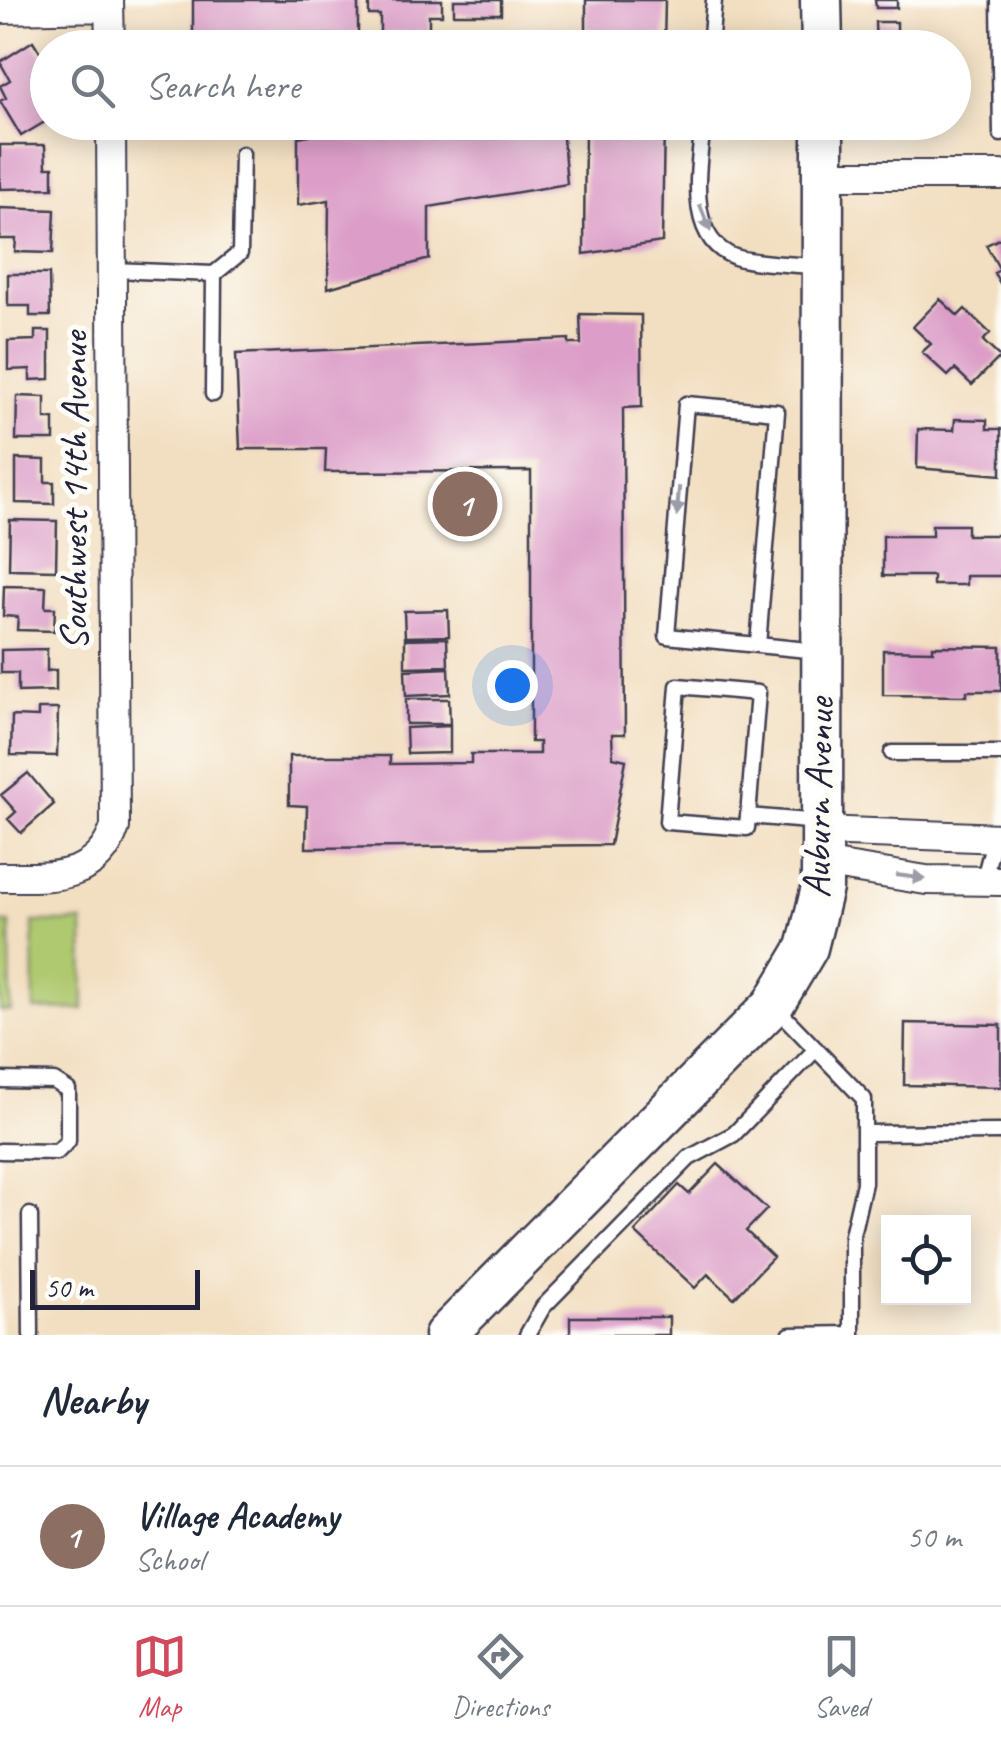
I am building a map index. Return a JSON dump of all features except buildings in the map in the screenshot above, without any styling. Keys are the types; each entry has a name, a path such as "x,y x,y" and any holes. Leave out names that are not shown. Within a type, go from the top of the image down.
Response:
{"street":[{"path":"821,0 822,30"},
{"path":"0,8 110,3 110,30"},
{"name":"Southwest 14th Avenue","path":"0,878 59,878 89,866 100,856 115,827 111,140"},
{"name":"Auburn Avenue","path":"445,1335 773,1005 807,948 820,902 823,140"},
{"path":"823,174 1001,174"},
{"path":"821,839 994,837"},
{"path":"821,839 926,880 992,882"}],"lane":[{"path":"712,30 714,0"},
{"path":"999,0 1001,134"},
{"path":"702,140 697,196 702,220 715,240 734,256 823,267"},
{"path":"112,270 214,274 240,253 242,154"},
{"path":"213,394 214,274"},
{"path":"758,645 777,412 686,404 668,636 758,645 820,651"},
{"path":"678,686 758,692 748,816 746,828 667,822 678,686"},
{"path":"892,752 1001,752"},
{"path":"748,816 821,839"},
{"path":"992,882 994,837"},
{"path":"773,1005 864,1099 867,1133 864,1184 852,1235 852,1334 791,1335"},
{"path":"527,1335 543,1307 690,1158 734,1134 816,1050"},
{"path":"0,1080 54,1081 68,1090 68,1141 57,1152 0,1152"},
{"path":"867,1133 1001,1132"},
{"path":"30,1215 30,1335"}],"green space":[{"path":"33,922 83,922 84,1009 34,1010"},
{"path":"0,923 10,923 11,1011 0,1011"}],"place":[{"name":"Village Academy","path":"465,504"}]}
